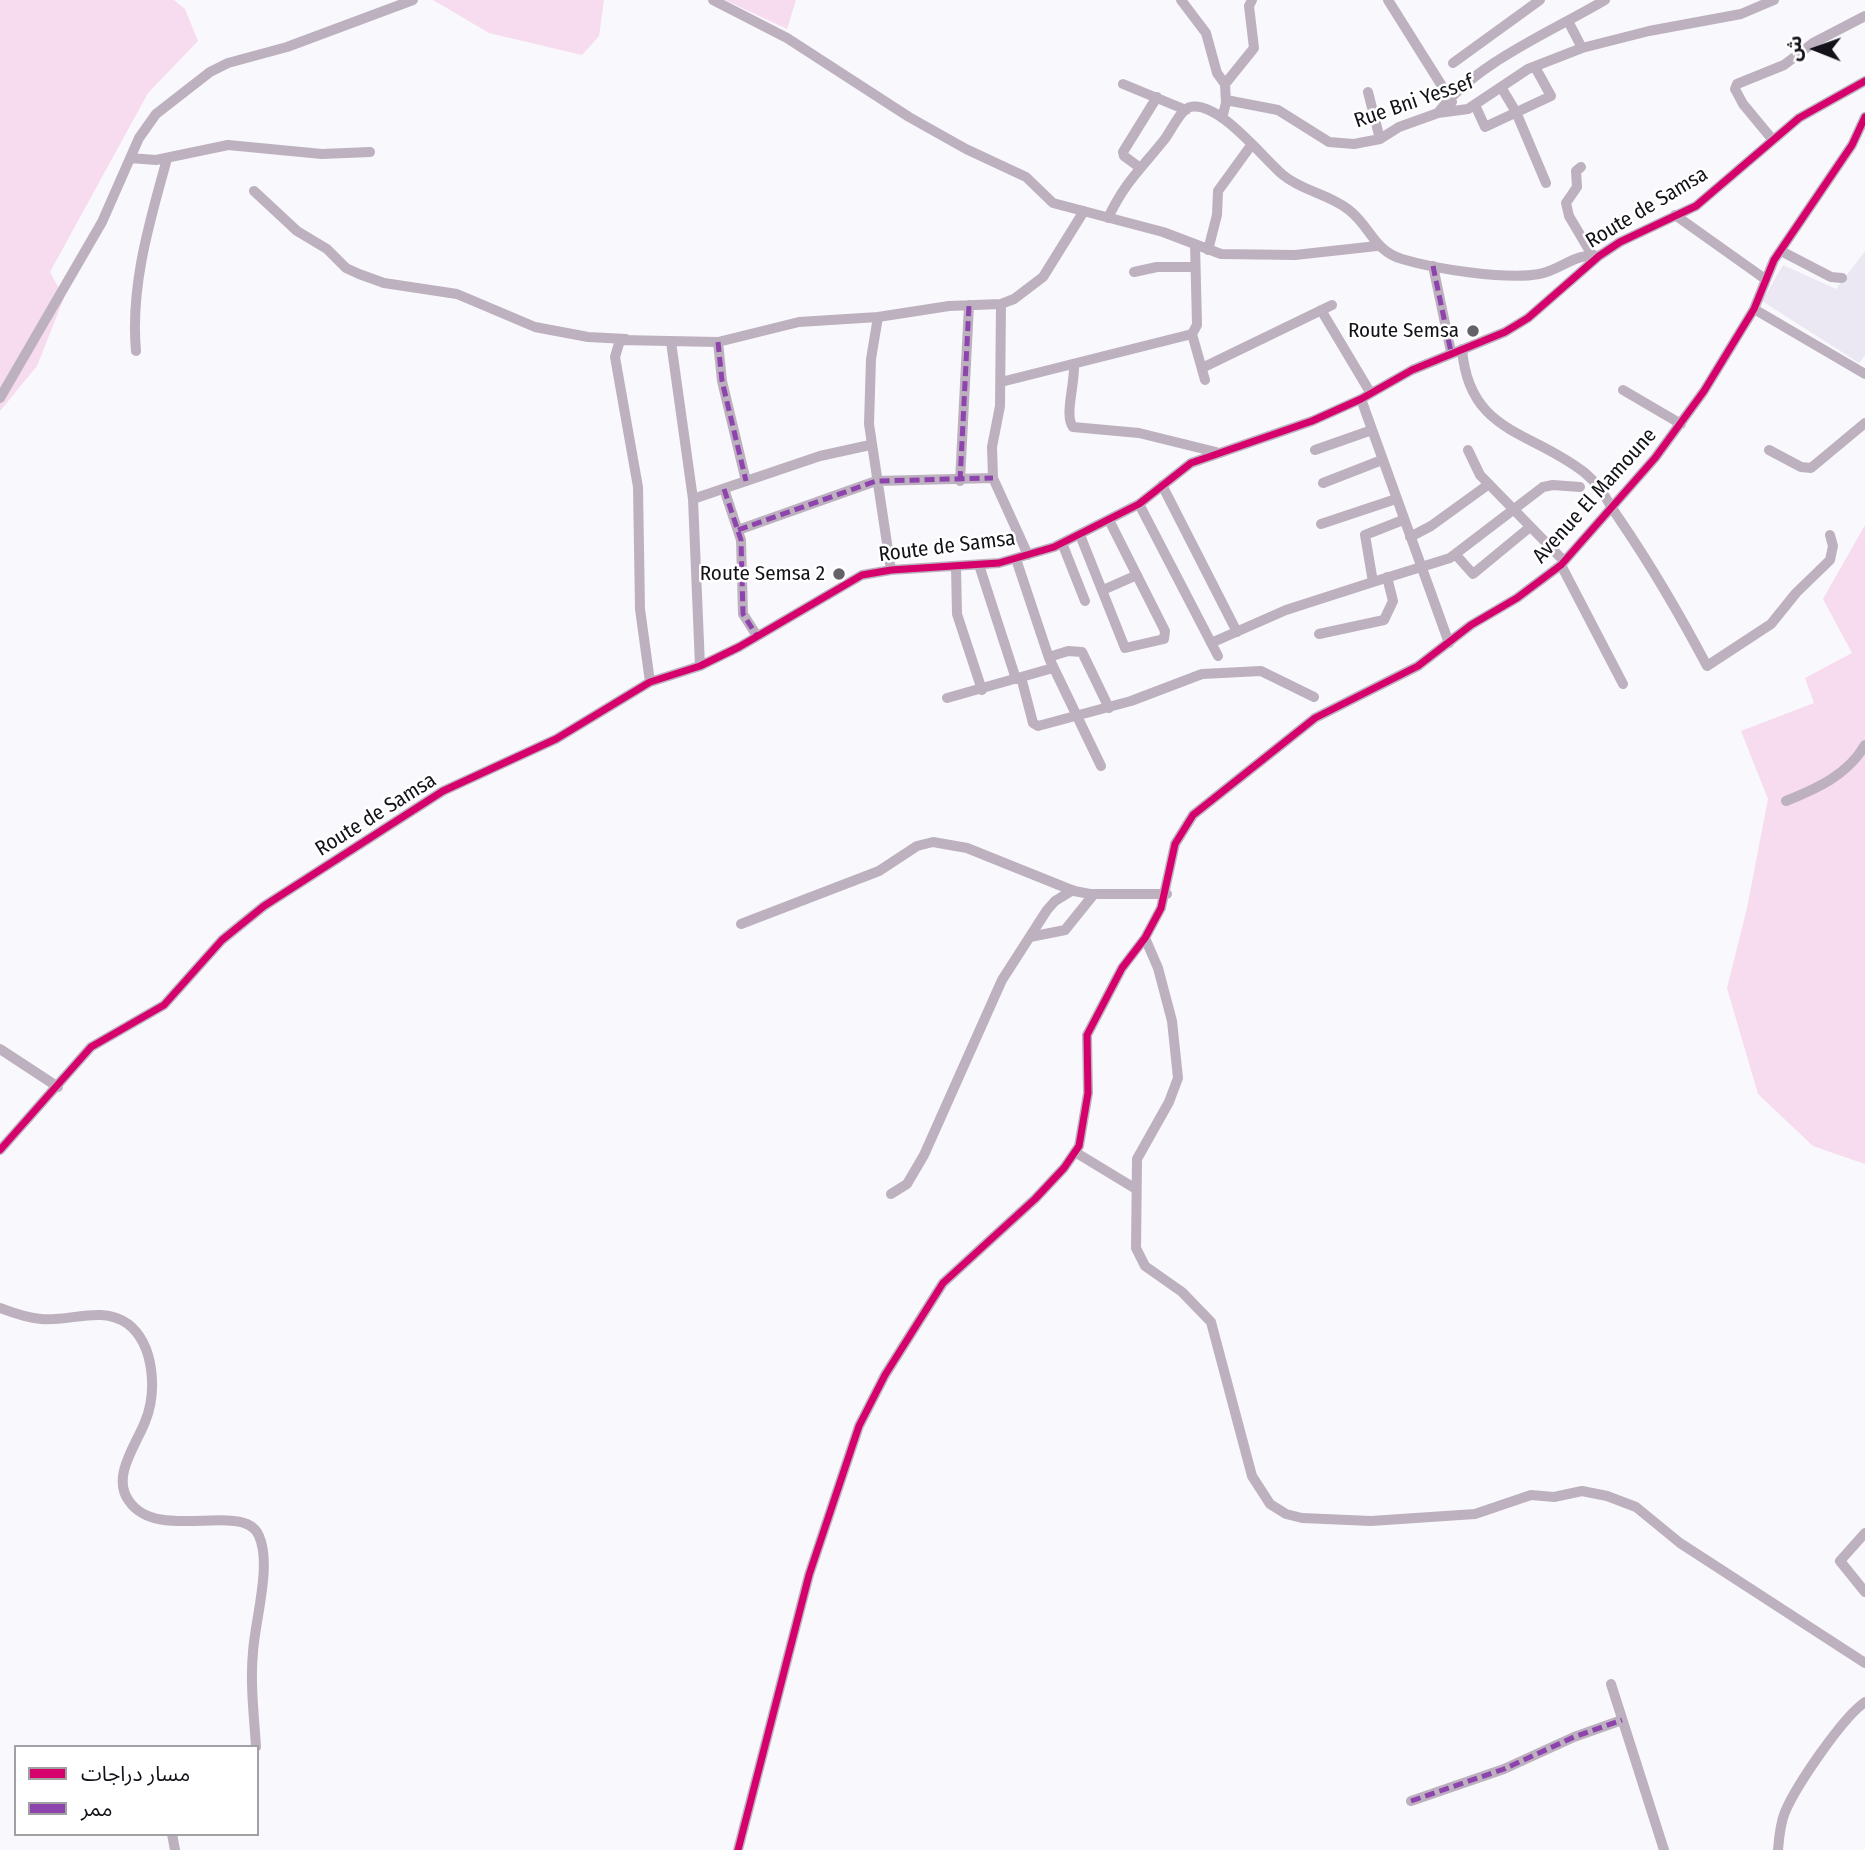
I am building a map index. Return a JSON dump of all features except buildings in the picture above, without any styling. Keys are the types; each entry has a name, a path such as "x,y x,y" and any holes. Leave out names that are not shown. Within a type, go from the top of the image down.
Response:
{"street":[{"path":"0,398 102,222 146,124 218,68 287,47 413,0"},
{"path":"713,0 787,38 920,124 1026,177 1053,203 1229,255 1295,255 1377,246"},
{"path":"1181,0 1206,33 1217,73 1225,84 1226,100 1222,118"},
{"path":"1388,0 1459,112"},
{"path":"1453,63 1540,0"},
{"path":"1438,113 1449,98 1527,43 1605,0"},
{"name":"Rue Bni Yessef","path":"1226,100 1278,110 1329,142 1346,145 1380,139 1399,127 1438,113 1459,112 1475,105 1535,67 1582,48 1625,36 1741,14 1774,0"},
{"path":"1225,84 1254,48 1250,1"},
{"path":"1772,139 1739,98 1735,89 1737,84 1784,65 1813,43 1865,16"},
{"path":"1568,22 1582,48"},
{"path":"1475,105 1486,127 1552,95 1535,67"},
{"name":"Route de Samsa","path":"0,1150 91,1047 164,1005 222,940 264,906 443,791 556,739 650,682 700,666 862,575 1016,559 1062,543 1139,504 1191,463 1216,452 1288,430 1456,351 1505,332 1528,318 1595,256 1713,194 1772,139 1799,118 1865,81"},
{"path":"1123,84 1186,110 1198,108 1222,118 1284,176 1352,212 1377,246 1398,258 1433,266 1532,275 1558,268 1580,256 1595,256"},
{"path":"1501,87 1516,111 1546,183"},
{"path":"1368,92 1380,139"},
{"path":"1139,167 1124,156 1123,152 1157,97"},
{"path":"1108,218 1125,184 1165,139 1186,110"},
{"name":"Avenue El Mamoune","path":"1167,894 1174,848 1193,816 1315,718 1418,666 1563,563 1612,509 1681,424 1754,309 1765,279 1781,251 1852,145 1865,117"},
{"path":"1208,250 1218,209 1218,191 1252,144"},
{"path":"130,158 167,159 228,145 322,154 370,152"},
{"path":"136,351 135,316 142,264 167,159"},
{"path":"1581,167 1576,171 1577,187 1566,203 1569,216 1595,256"},
{"path":"254,191 297,230 327,248 346,268 359,274 384,283 457,294 535,327 588,337 671,342 718,342 799,322 1001,304 1014,299 1043,277 1084,211"},
{"path":"1675,215 1765,279"},
{"path":"1195,244 1197,325 1192,334 1205,380"},
{"path":"1781,251 1831,277 1842,278"},
{"path":"1433,266 1456,351 1477,400 1494,421 1583,471 1602,489 1612,509 1662,583 1707,666 1771,624 1796,593 1829,560 1833,546 1830,535"},
{"path":"1134,272 1157,267 1195,267"},
{"path":"1001,304 1001,382 992,447 993,478 1028,555"},
{"path":"960,481 969,305"},
{"path":"1202,368 1327,308 1366,395 1372,430 1382,460 1449,643"},
{"path":"1754,309 1863,370"},
{"path":"878,317 869,391 870,445 891,570"},
{"path":"1001,382 1074,365 1148,342 1192,334"},
{"path":"626,339 618,345 615,357 638,487 640,616 650,682"},
{"path":"671,342 693,499 700,666"},
{"path":"718,342 722,381 746,481"},
{"path":"1074,365 1075,387 1068,413 1073,427 1139,433 1216,452"},
{"path":"1623,390 1681,424"},
{"path":"1769,450 1801,467 1811,468 1865,423"},
{"path":"1315,450 1372,430"},
{"path":"693,499 820,456 870,445"},
{"path":"1468,450 1475,468 1563,563 1623,684"},
{"path":"1323,483 1382,460"},
{"path":"738,530 876,481 960,481 993,478"},
{"path":"1410,537 1432,526 1489,484"},
{"path":"1162,485 1237,632"},
{"path":"1211,643 1286,610 1456,555 1512,509 1544,487 1580,487"},
{"path":"724,489 743,552 741,607 757,636"},
{"path":"1321,524 1396,499"},
{"path":"1139,504 1218,656"},
{"path":"1080,536 1125,648 1164,639 1165,631 1109,520"},
{"path":"1373,582 1365,535 1403,520"},
{"path":"1456,555 1468,571 1475,573 1530,527"},
{"path":"1062,543 1085,601"},
{"path":"1016,559 1051,662 1101,766"},
{"path":"978,565 1034,724 1077,718 1190,677 1249,670 1261,671 1314,697"},
{"path":"956,567 957,614 982,690"},
{"path":"1102,590 1137,575"},
{"path":"1319,634 1384,620 1393,601 1387,577"},
{"path":"947,698 1018,678 1068,651 1082,652 1109,708"},
{"path":"1786,801 1819,787 1851,765 1865,745"},
{"path":"738,1850 809,1575 859,1426 873,1396 943,1283 1035,1199 1075,1152 1083,1133 1088,1093 1085,1041 1122,968 1145,938 1167,894 1094,894 1073,890 967,848 933,842 917,846 879,871 741,924"},
{"path":"891,1194 906,1184 924,1156 1002,981 1055,901 1073,890"},
{"path":"1030,937 1069,928 1094,894"},
{"path":"1145,938 1158,968 1172,1021 1178,1078 1160,1119 1139,1152 1134,1226 1139,1256 1145,1266 1182,1292 1211,1322 1252,1476 1265,1498 1277,1510 1302,1518 1371,1521 1475,1514 1528,1495 1554,1497 1593,1492 1636,1507 1680,1543 1865,1663"},
{"path":"0,1049 58,1087"},
{"path":"1075,1152 1136,1189"},
{"path":"0,1308 41,1319 110,1315 128,1324 143,1340 150,1365 151,1384 146,1420 125,1466 123,1485 127,1500 139,1512 156,1519 234,1521 249,1524 259,1533 263,1548 263,1568 252,1674 256,1745"},
{"path":"1865,1533 1840,1561 1865,1592"},
{"path":"1612,1684 1664,1850"},
{"path":"1778,1850 1785,1813 1793,1798 1845,1720 1865,1702"},
{"path":"1411,1801 1504,1769 1574,1737 1622,1720"}],"shaded area":[{"path":"0,0 174,0 185,9 198,41 148,93 50,272 64,298 37,366 0,411"},
{"path":"433,0 604,0 599,36 582,55 489,33"},
{"path":"725,0 796,0 787,29"},
{"path":"1865,251 1865,355 1859,363 1762,301 1783,265 1836,289"},
{"path":"1865,525 1865,1164 1813,1146 1758,1094 1727,988 1747,908 1768,799 1741,731 1814,703 1805,678 1852,653 1823,599"}],"marked path":[{"path":"1433,266 1451,352"},
{"path":"960,481 969,305"},
{"path":"718,342 722,381 746,481"},
{"path":"738,530 876,481 993,478"},
{"path":"724,489 741,540 743,614 757,636"},
{"path":"1411,1801 1504,1769 1574,1737 1622,1720"}],"cycle path":[{"path":"0,1150 91,1047 164,1005 222,940 264,906 443,791 556,739 650,682 700,666 739,647 862,575 891,570 999,563 1054,547 1139,504 1191,463 1312,421 1361,399 1412,370 1505,332 1528,318 1599,256 1620,242 1696,206 1799,118 1865,81"},
{"path":"738,1850 809,1575 859,1426 885,1375 943,1283 1035,1199 1064,1168 1079,1146 1088,1093 1087,1035 1122,968 1145,938 1161,908 1175,844 1193,815 1315,718 1418,666 1471,625 1517,598 1561,565 1655,458 1704,391 1754,309 1774,260 1852,145 1865,117"}],"place":[{"name":"Route Semsa","path":"1473,331"},
{"name":"Route Semsa 2","path":"839,574"}]}
